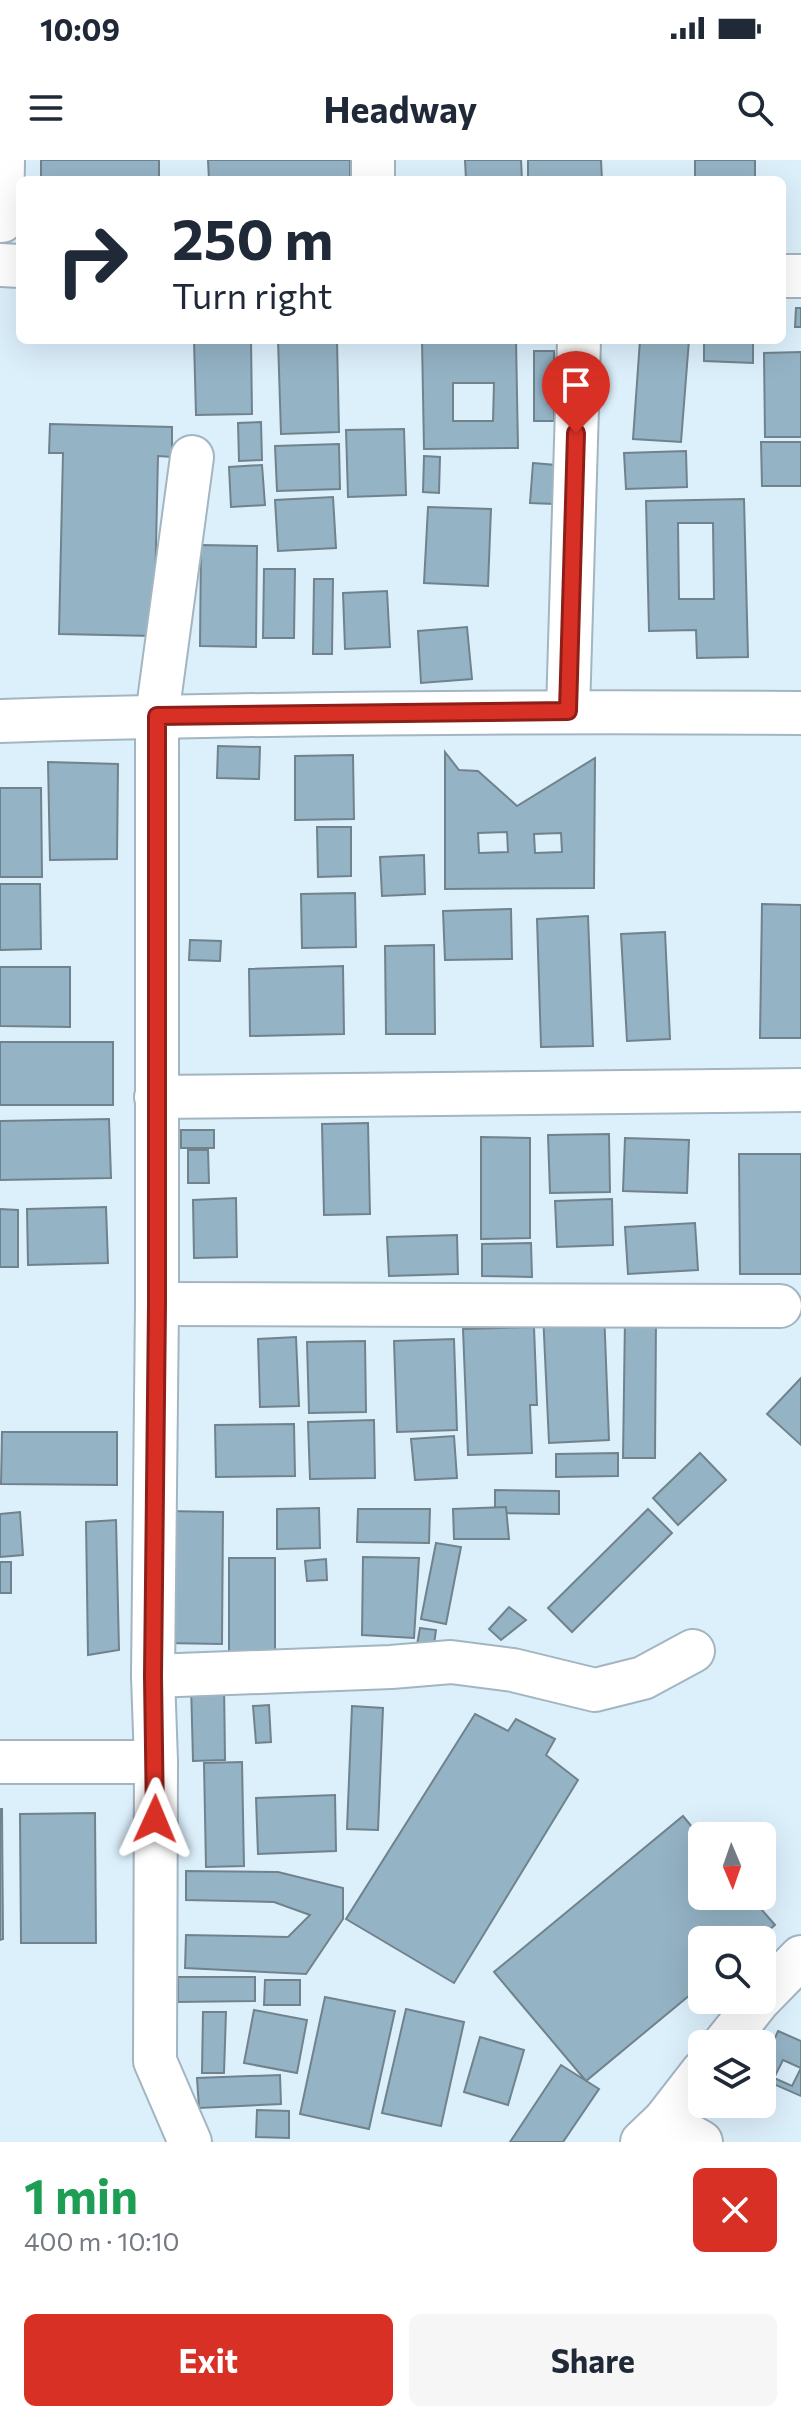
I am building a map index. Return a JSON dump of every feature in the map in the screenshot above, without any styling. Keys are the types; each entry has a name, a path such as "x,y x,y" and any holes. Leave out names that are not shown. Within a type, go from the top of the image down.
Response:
{"street":[{"path":"2,221 3,160"},
{"path":"568,711 579,344"},
{"path":"190,2142 155,2061 156,1762 153,1676 157,1304 157,716 192,457"},
{"path":"0,721 568,711 801,713"},
{"path":"156,1097 801,1090"},
{"path":"157,1304 780,1306"},
{"path":"153,1676 451,1662 513,1670 595,1690 643,1678 693,1651"},
{"path":"0,1762 156,1762"},
{"path":"776,1983 801,1957"},
{"path":"735,2030 748,2014"},
{"path":"688,2089 653,2131 701,2142"}],"building":[{"path":"41,160 159,160 159,176 41,176"},
{"path":"208,160 350,160 350,176 209,176"},
{"path":"465,160 521,160 522,176 466,176"},
{"path":"528,160 601,160 602,176 528,176"},
{"path":"695,160 755,160 755,176 695,176"},
{"path":"796,308 801,308 801,327 795,327"},
{"path":"194,344 251,344 252,414 196,415"},
{"path":"278,344 337,344 339,432 281,434"},
{"path":"422,344 516,344 518,448 424,449","holes":["453,383 494,383 493,421 453,421"]},
{"path":"640,344 689,344 681,442 633,439"},
{"path":"704,344 753,344 753,363 704,361"},
{"path":"534,351 554,351 554,421 534,421"},
{"path":"801,352 801,437 765,437 764,353"},
{"path":"261,422 262,460 239,461 238,423"},
{"path":"50,424 172,427 172,457 158,456 154,636 59,634 63,453 49,453"},
{"path":"404,429 406,495 348,497 346,430"},
{"path":"761,442 801,442 801,486 762,486"},
{"path":"339,444 340,489 277,491 275,446"},
{"path":"686,451 687,487 626,489 624,453"},
{"path":"424,456 440,457 439,493 423,492"},
{"path":"533,463 556,465 554,504 530,503"},
{"path":"262,465 265,505 231,507 229,467"},
{"path":"333,497 336,548 278,551 275,500"},
{"path":"744,499 748,657 697,658 696,630 649,631 646,501","holes":["678,523 713,523 714,599 679,599"]},
{"path":"428,507 491,509 488,586 424,583"},
{"path":"201,545 257,546 256,647 200,646"},
{"path":"264,569 295,569 294,638 263,638"},
{"path":"314,579 333,579 332,654 313,654"},
{"path":"387,591 390,647 345,649 343,593"},
{"path":"467,627 472,679 421,683 418,631"},
{"path":"218,746 260,747 259,779 217,778"},
{"path":"445,752 459,770 478,771 517,806 595,758 594,888 445,889","holes":["507,832 508,852 479,853 478,833","561,833 562,852 535,853 534,834"]},
{"path":"353,755 354,819 295,820 295,756"},
{"path":"48,762 118,764 117,859 50,860"},
{"path":"0,788 41,788 42,877 0,877"},
{"path":"317,827 351,827 351,876 318,877"},
{"path":"424,855 425,894 382,896 380,857"},
{"path":"0,884 40,884 41,949 0,950"},
{"path":"355,893 356,947 302,948 301,894"},
{"path":"762,904 801,905 801,1038 760,1038"},
{"path":"511,909 512,959 445,960 443,911"},
{"path":"588,916 593,1046 541,1047 537,919"},
{"path":"665,932 670,1039 627,1041 621,934"},
{"path":"190,940 221,941 220,961 189,960"},
{"path":"434,945 435,1034 386,1034 385,946"},
{"path":"343,966 344,1034 250,1036 249,969"},
{"path":"0,967 70,967 70,1027 0,1026"},
{"path":"0,1042 113,1042 113,1105 0,1105"},
{"path":"109,1119 111,1178 0,1180 0,1121"},
{"path":"368,1123 370,1214 324,1215 322,1124"},
{"path":"181,1130 214,1130 214,1148 181,1148"},
{"path":"609,1134 610,1192 550,1193 548,1135"},
{"path":"481,1137 530,1138 530,1238 481,1239"},
{"path":"625,1138 689,1140 687,1193 623,1191"},
{"path":"188,1150 208,1150 209,1183 188,1183"},
{"path":"739,1154 801,1154 801,1274 740,1274"},
{"path":"236,1198 237,1257 194,1258 193,1200"},
{"path":"612,1199 613,1245 557,1247 555,1201"},
{"path":"106,1207 108,1263 28,1265 27,1209"},
{"path":"0,1209 18,1210 18,1267 0,1267"},
{"path":"695,1223 698,1270 628,1274 625,1227"},
{"path":"457,1235 458,1274 389,1276 387,1237"},
{"path":"531,1243 532,1277 482,1276 482,1244"},
{"path":"604,1310 609,1440 549,1443 543,1313"},
{"path":"625,1317 656,1318 655,1458 623,1458"},
{"path":"534,1327 537,1405 530,1405 532,1453 468,1455 463,1329"},
{"path":"296,1337 299,1406 260,1407 258,1339"},
{"path":"454,1339 457,1430 397,1432 394,1341"},
{"path":"365,1341 366,1412 309,1413 307,1342"},
{"path":"801,1378 801,1445 767,1414"},
{"path":"374,1420 375,1478 310,1479 308,1422"},
{"path":"294,1424 295,1476 216,1477 215,1425"},
{"path":"2,1432 117,1432 117,1485 1,1484"},
{"path":"454,1436 457,1478 415,1480 411,1439"},
{"path":"618,1453 618,1476 556,1477 556,1454"},
{"path":"700,1453 726,1480 678,1525 653,1498"},
{"path":"495,1490 559,1491 559,1514 495,1513"},
{"path":"506,1507 509,1539 454,1539 453,1509"},
{"path":"319,1508 320,1548 277,1549 277,1509"},
{"path":"358,1509 430,1509 429,1543 357,1542"},
{"path":"648,1509 672,1533 572,1632 548,1608"},
{"path":"165,1511 223,1512 222,1644 164,1643"},
{"path":"20,1512 23,1555 0,1557 0,1514"},
{"path":"116,1520 119,1650 88,1655 86,1522"},
{"path":"436,1543 461,1547 446,1624 421,1619"},
{"path":"363,1557 419,1558 414,1638 362,1635"},
{"path":"229,1558 275,1558 275,1662 229,1662"},
{"path":"326,1559 327,1580 307,1581 305,1561"},
{"path":"0,1562 11,1562 11,1593 0,1593"},
{"path":"509,1607 526,1620 501,1640 489,1629"},
{"path":"420,1628 436,1630 432,1658 415,1656"},
{"path":"224,1682 225,1760 193,1761 191,1683"},
{"path":"269,1705 271,1742 256,1743 253,1706"},
{"path":"352,1706 383,1708 378,1830 347,1829"},
{"path":"475,1714 508,1731 516,1719 555,1739 546,1755 578,1780 454,1983 346,1919"},
{"path":"242,1762 244,1866 206,1867 204,1763"},
{"path":"335,1795 336,1851 258,1854 256,1798"},
{"path":"0,1809 3,1939 0,1940"},
{"path":"95,1813 96,1943 21,1943 20,1814"},
{"path":"683,1816 688,1822 688,1910 762,1910 775,1925 688,1926 688,1997 586,2081 494,1972"},
{"path":"186,1871 278,1872 343,1888 343,1919 306,1974 185,1968 186,1935 288,1937 310,1915 274,1902 186,1900"},
{"path":"178,1977 255,1977 255,2001 178,2002"},
{"path":"265,1980 300,1980 300,2005 264,2005"},
{"path":"325,1997 395,2011 369,2129 300,2114"},
{"path":"406,2009 464,2022 441,2126 382,2113"},
{"path":"254,2010 307,2020 297,2073 244,2063"},
{"path":"203,2012 226,2012 224,2073 202,2073"},
{"path":"778,2031 801,2041 801,2068 783,2060 776,2074"},
{"path":"480,2037 524,2050 508,2105 464,2092"},
{"path":"561,2065 599,2089 563,2142 510,2142"},
{"path":"801,2068 801,2096 776,2085 776,2079 792,2086"},
{"path":"280,2075 281,2104 199,2108 197,2078"},
{"path":"257,2110 289,2111 289,2138 256,2137"}],"route":[{"path":"155,1819 157,716 568,711 576,433"}]}
